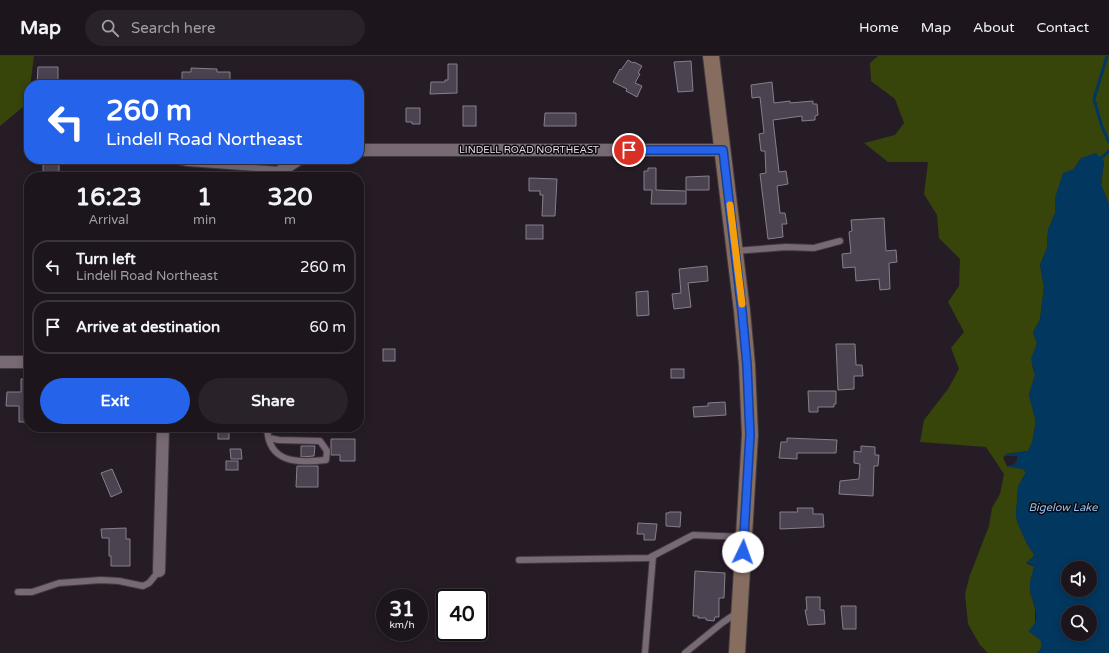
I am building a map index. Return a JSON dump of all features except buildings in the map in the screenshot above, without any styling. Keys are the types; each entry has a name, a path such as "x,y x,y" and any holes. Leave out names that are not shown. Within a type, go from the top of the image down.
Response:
{"street":[{"path":"711,56 744,328 750,435 737,653"},
{"name":"LINDELL ROAD NORTHEAST","path":"364,150 723,150"},
{"path":"280,172 292,164"},
{"path":"0,362 24,362"},
{"path":"159,571 163,432"}],"lane":[{"path":"232,164 274,172"},
{"path":"735,251 786,247 814,248 840,241"},
{"path":"268,432 269,438 272,447 285,459 305,463 326,460 327,450 320,441 279,440 269,438"},
{"path":"519,560 649,558 693,535 744,537"},
{"path":"645,653 653,556"},
{"path":"18,592 32,592 59,584 101,580 119,581 144,586 149,583 159,571"},
{"path":"685,653 722,623 740,611"}],"green space":[{"path":"0,56 34,56 31,80 24,80 24,106 0,126"},
{"path":"878,56 1109,56 1109,204 1101,185 1104,161 1081,158 1055,198 1055,213 1048,230 1047,248 1040,265 1044,287 1040,320 1033,332 1037,343 1032,365 1035,375 1029,395 1035,418 1032,443 1028,451 1006,454 1003,458 1007,466 1023,469 1026,472 1018,487 1016,516 1027,544 1034,554 1033,557 1026,563 1034,567 1030,583 1030,592 1035,608 1035,636 1040,639 1042,643 1041,648 1037,653 988,653 980,645 968,624 965,594 970,575 989,526 992,508 1000,494 1004,474 986,447 920,442 924,420 948,389 959,369 951,348 964,332 948,302 959,286 960,259 939,238 937,215 924,194 928,162 888,162 864,143 895,135 904,123 895,99 871,81 870,63"}],"water":[{"name":"Bigelow Lake","path":"1096,153 1104,161 1101,185 1109,204 1109,653 1037,653 1042,646 1042,643 1028,631 1033,626 1035,621 1036,611 1030,586 1034,567 1029,563 1026,563 1033,557 1034,554 1027,544 1016,516 1018,487 1026,472 1023,469 1006,466 1013,465 1017,461 1017,456 1005,456 1006,454 1028,451 1032,443 1035,418 1029,395 1035,375 1031,359 1037,343 1033,332 1040,320 1044,287 1040,265 1047,248 1048,230 1055,213 1055,198 1063,173 1074,169 1081,158"}],"waterway":[{"path":"1107,56 1094,99 1102,127 1109,142"},
{"path":"1101,158 1109,151"}],"slow traffic":[{"path":"730,205 742,304"}],"route":[{"path":"629,150 723,150 747,365 750,435 743,552"}]}
